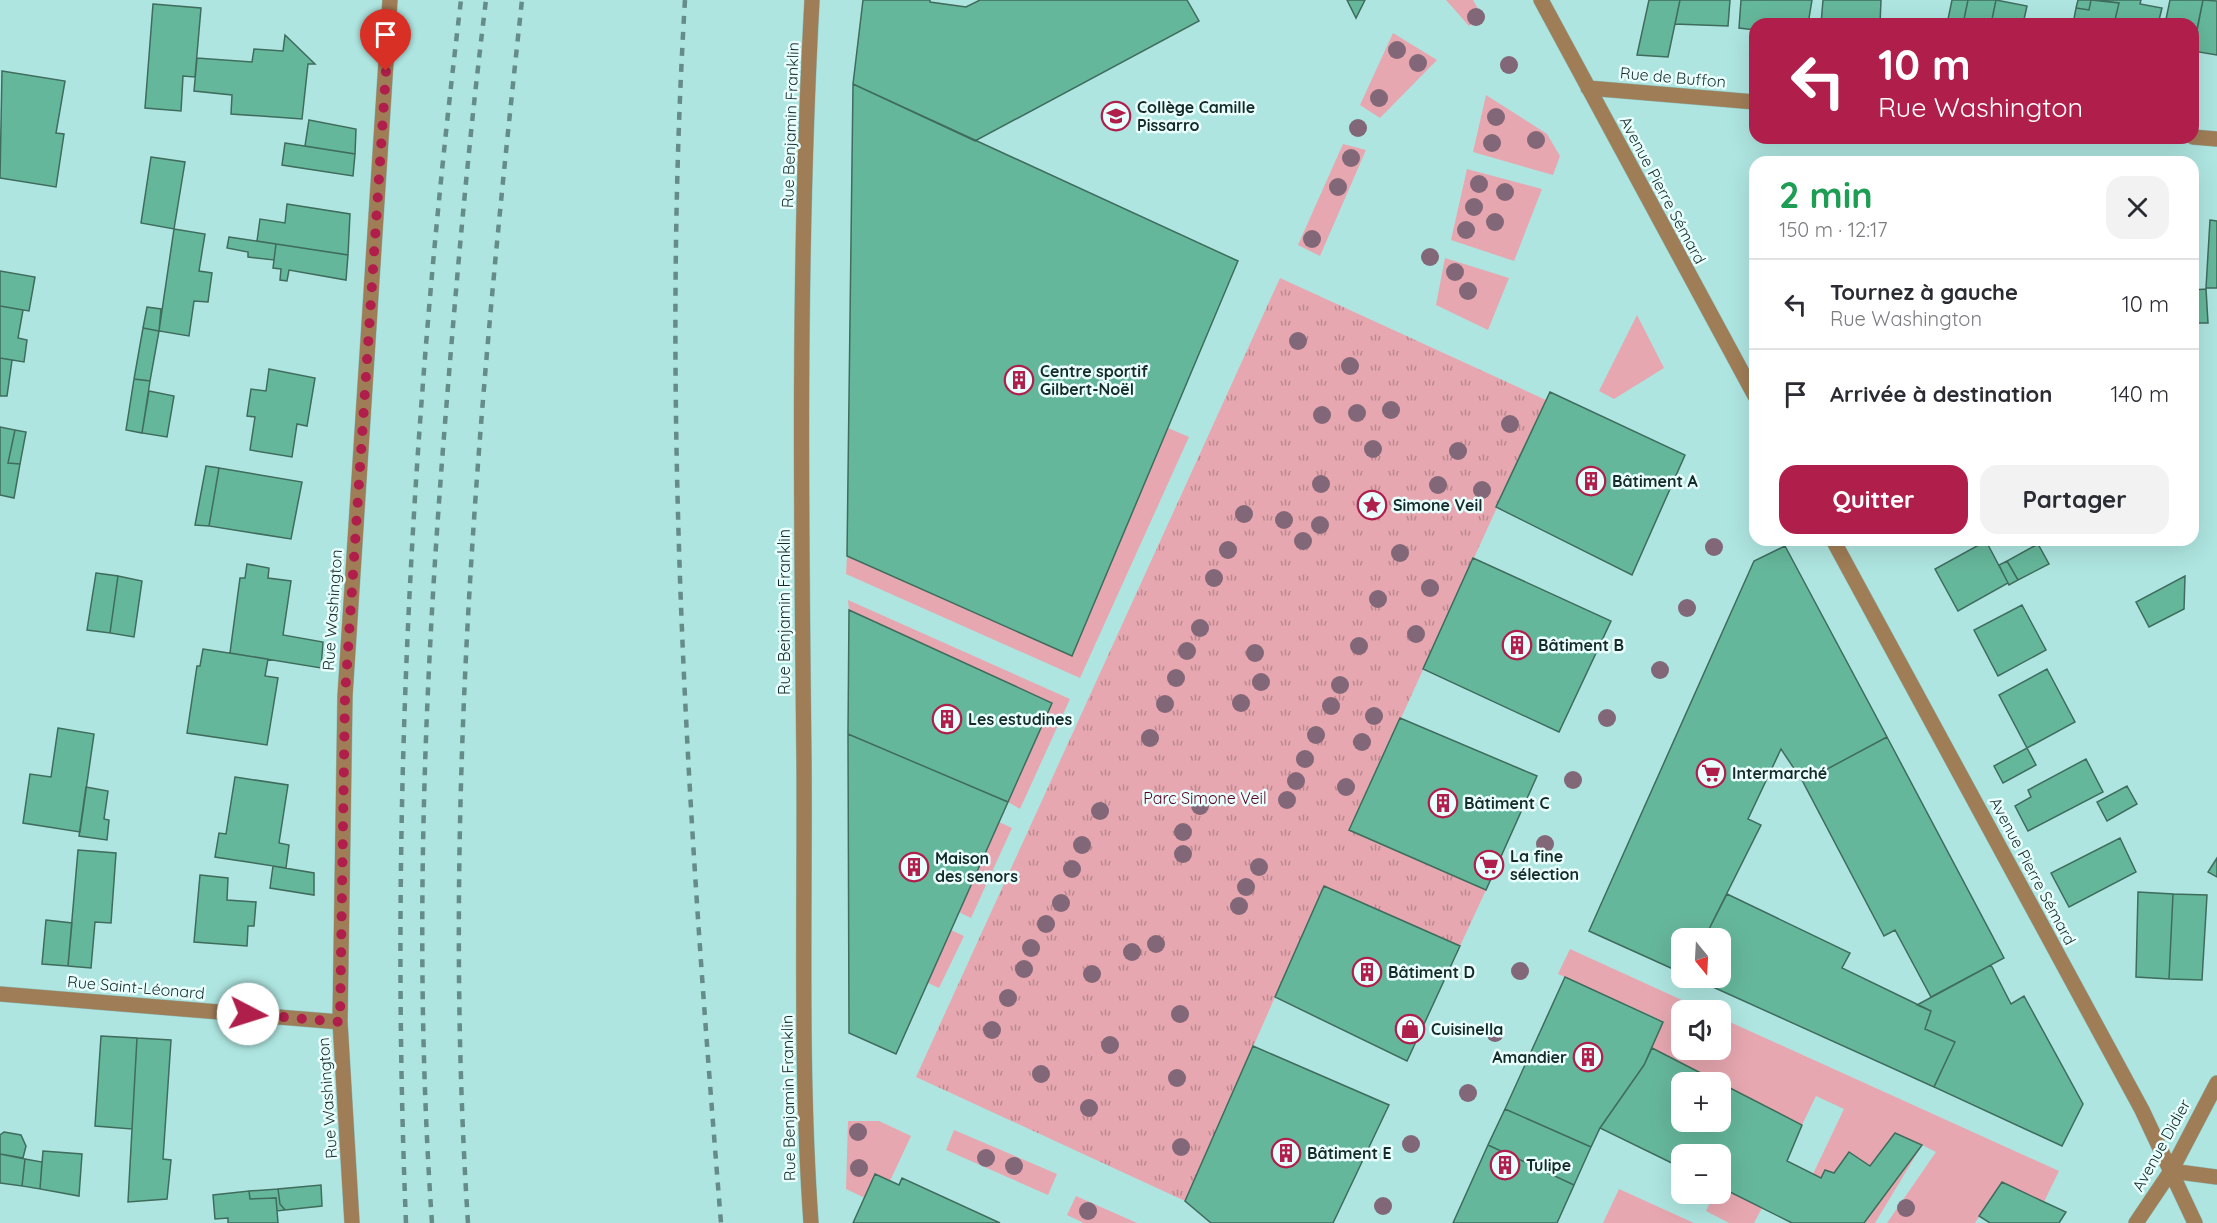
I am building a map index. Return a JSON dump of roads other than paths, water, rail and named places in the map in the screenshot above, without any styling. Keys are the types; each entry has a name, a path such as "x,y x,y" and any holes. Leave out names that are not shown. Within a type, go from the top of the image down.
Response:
{"street":[{"name":"Rue Washington","path":"352,1223 340,1022 345,696 390,0"},
{"name":"Rue Benjamin Franklin","path":"811,1223 804,1116 803,300 807,99 812,0"},
{"name":"Avenue Pierre Sémard","path":"1541,0 1749,385"},
{"name":"Rue de Buffon","path":"1588,88 1749,101"},
{"path":"2199,138 2217,139"},
{"name":"Avenue Pierre Sémard","path":"1836,546 2142,1110 2195,1223"},
{"name":"Rue Saint-Léonard","path":"0,994 340,1022"},
{"name":"Avenue Didier","path":"2136,1223 2171,1171 2217,1083"},
{"path":"2171,1171 2217,1177"}],"railway":[{"path":"406,1223 401,1070 401,916 403,763 409,610 429,305 461,0"},
{"path":"432,1223 423,1020 422,918 427,715 438,512 450,360 486,0"},
{"path":"468,1223 461,1070 459,916 468,610 491,305 522,0"},
{"path":"685,0 678,153 675,306 681,612 698,918 721,1223"}],"place":[{"name":"Collège Camille Pissarro","path":"1116,116"},
{"name":"Centre sportif Gilbert-Noël","path":"1019,380"},
{"name":"Bâtiment A","path":"1591,481"},
{"name":"Simone Veil","path":"1372,505"},
{"name":"Bâtiment B","path":"1517,645"},
{"name":"Les estudines","path":"947,719"},
{"name":"Intermarché","path":"1711,773"},
{"name":"Bâtiment C","path":"1443,803"},
{"name":"La fine sélection","path":"1489,865"},
{"name":"Maison des senors","path":"914,867"},
{"name":"Bâtiment D","path":"1367,972"},
{"name":"Cuisinella","path":"1410,1029"},
{"name":"Amandier","path":"1588,1057"},
{"name":"Bâtiment E","path":"1286,1153"},
{"name":"Tulipe","path":"1505,1165"}],"park label":[{"name":"Parc Simone Veil","path":"1205,798"}]}
